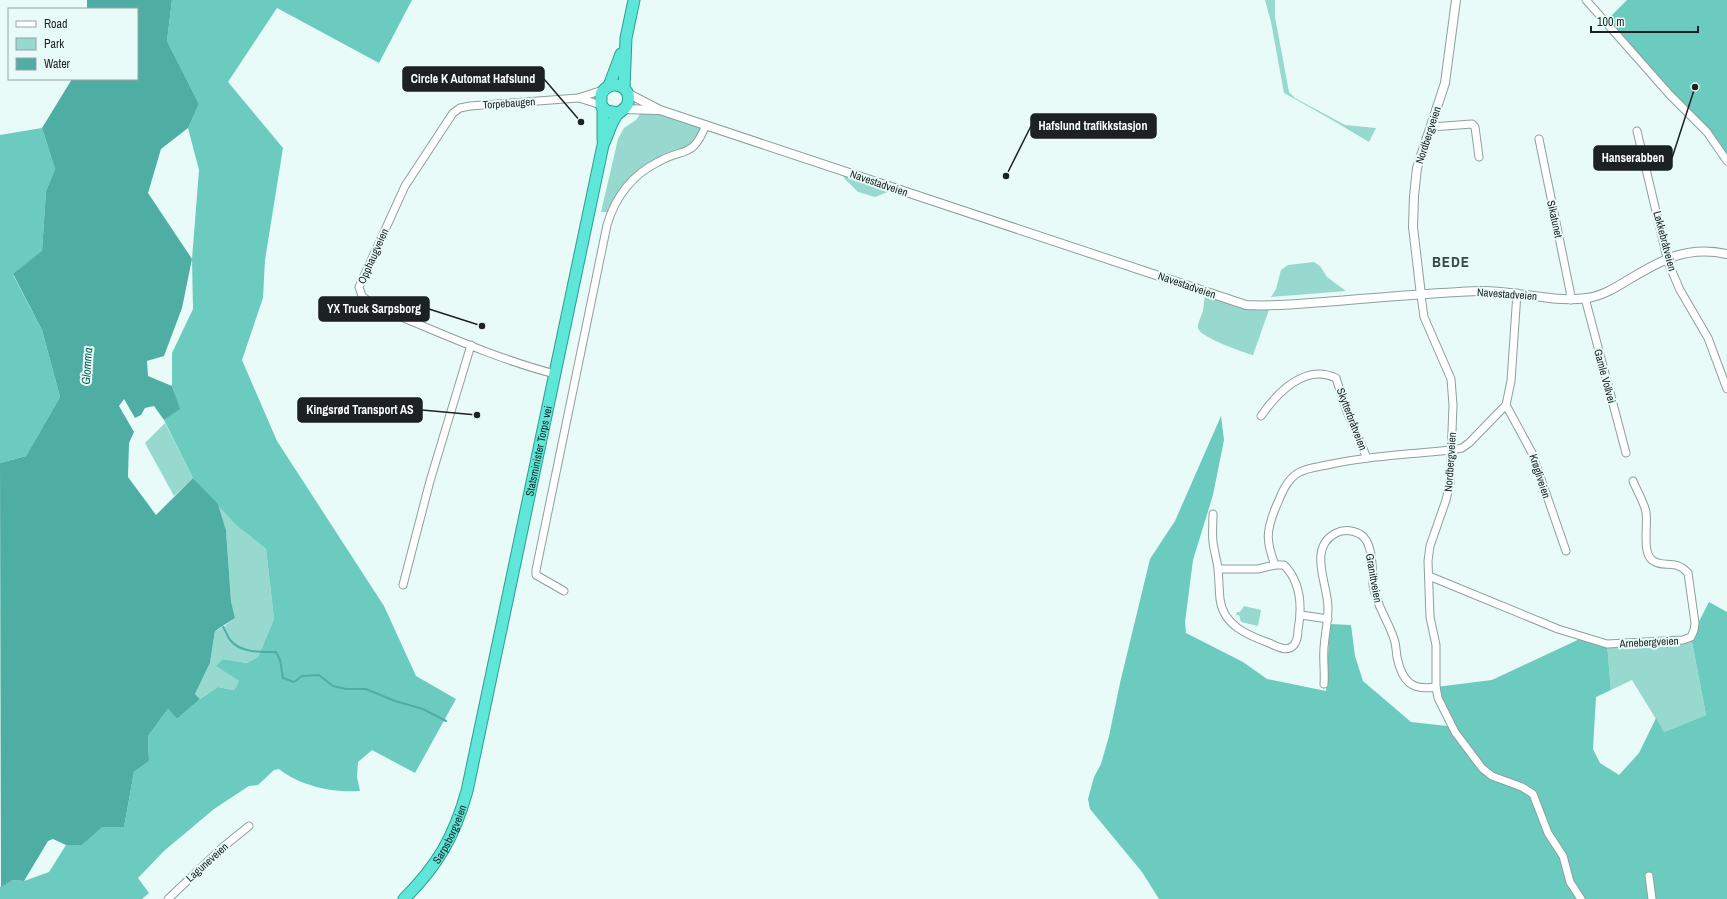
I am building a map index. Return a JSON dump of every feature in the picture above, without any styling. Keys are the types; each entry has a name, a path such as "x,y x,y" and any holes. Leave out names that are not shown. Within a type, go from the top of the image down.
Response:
{"highway":[{"path":"626,38 626,91 628,102 621,111 610,113 602,106 600,98 606,88 626,38 634,0"},
{"path":"606,88 616,85 626,91"},
{"name":"Statsminister Torps vei","path":"475,759 603,144 602,106"},
{"name":"Statsminister Torps vei","path":"603,144 621,111"},
{"name":"Sarpsborgveien","path":"404,899 432,869 452,837 461,814 475,759"}],"street":[{"name":"Nordbergveien","path":"1456,0 1445,83 1417,168 1414,196 1414,227 1424,317 1451,379 1453,405 1450,483 1446,500 1430,546 1428,561 1430,617 1436,645 1436,687 1440,703 1455,732 1482,768 1492,776 1522,787 1533,794 1548,833 1563,856 1570,882 1581,899"},
{"path":"1586,0 1670,95 1707,132 1727,161"},
{"path":"578,98 606,88"},
{"name":"Navestadveien","path":"626,91 660,110 1246,305 1270,307 1480,291 1517,293 1571,300 1604,293 1654,264 1668,258 1687,253 1705,252 1727,254"},
{"path":"578,98 602,106"},
{"name":"Torpebaugen","path":"453,113 460,108 470,106 578,98"},
{"name":"Navestadveien","path":"621,111 660,110"},
{"name":"Opphaugveien","path":"453,113 405,186 359,287 362,296 375,306 471,345 556,374"},
{"path":"1432,126 1472,124 1475,127 1479,157"},
{"path":"564,591 540,579 536,575 536,570 560,444 609,218 617,200 639,174 658,162 689,151 696,146 706,125"},
{"name":"Løkkebråtveien","path":"1637,130 1668,258 1680,290 1708,338 1727,389"},
{"name":"Sikatunet","path":"1539,139 1571,300"},
{"path":"1452,450 1462,448 1469,443 1506,405 1511,381 1517,293"},
{"name":"Gamle Vollvei","path":"1585,298 1626,453"},
{"path":"403,586 430,481 471,345"},
{"name":"Skytterbråtveien","path":"1261,416 1271,402 1292,384 1316,373 1330,375 1336,378 1346,409 1367,458"},
{"name":"Krøgliveien","path":"1506,405 1532,453 1566,551"},
{"name":"Skytterbråtveien","path":"1275,565 1267,534 1268,526 1285,487 1299,472 1367,458 1452,450"},
{"name":"Arnebergveien","path":"1429,576 1558,629 1607,644 1683,640 1691,637 1694,630 1694,623 1688,573 1678,564 1658,563 1651,560 1647,549 1646,512 1632,481"},
{"path":"1213,514 1213,541 1218,569 1220,600 1223,612 1229,621 1242,632 1282,648 1289,648 1294,645 1297,639 1301,606 1295,581 1290,571 1284,565 1275,565 1258,570 1218,569"},
{"name":"Granittveien","path":"1324,684 1324,648 1328,619 1328,606 1320,557 1323,548 1335,533 1343,530 1361,534 1367,542 1370,550 1375,595 1379,608 1395,640 1400,669 1404,677 1410,684 1417,688 1425,689 1436,687"},
{"path":"1301,615 1328,619"},
{"name":"Laguneveien","path":"168,899 223,847 248,826"},
{"path":"1649,876 1652,899"}],"green space":[{"path":"172,0 412,0 379,63 277,8 228,82 283,148 265,260 263,298 242,360 277,441 384,606 416,676 456,699 415,773 372,750 358,762 357,777 360,791 339,791 317,787 297,780 279,769 274,770 258,785 249,786 214,809 164,851 138,878 149,893 142,899 0,899 0,887 13,880 24,881 49,872 66,845 82,845 102,826 124,827 134,772 149,761 148,736 168,709 177,719 200,699 218,687 234,690 239,681 216,666 223,659 247,663 258,657 274,619 266,549 237,526 193,478 164,420 179,409 172,386 172,353 193,309 192,259 199,170 188,128 199,104 167,41"},
{"path":"1265,0 1275,0 1275,17 1289,92 1295,98 1345,125 1376,128 1369,142 1284,93 1271,22"},
{"path":"1627,0 1727,0 1727,161 1707,132 1605,22"},
{"path":"640,114 674,116 706,125 696,146 639,174 611,212 601,212 618,139 624,128 636,120"},
{"path":"42,128 55,169 46,191 42,252 13,275 42,330 60,397 26,456 0,463 0,135"},
{"path":"841,170 895,189 875,197 858,192 844,178"},
{"path":"1314,262 1320,266 1327,277 1346,291 1271,297 1276,289 1281,270 1288,265"},
{"path":"1206,292 1270,307 1253,355 1223,344 1200,332 1198,326"},
{"path":"1221,416 1224,440 1213,495 1193,560 1185,622 1186,633 1243,662 1267,679 1326,691 1330,624 1351,625 1355,656 1363,681 1411,722 1447,726 1451,724 1436,687 1492,680 1584,637 1607,644 1611,690 1596,697 1593,749 1600,763 1619,775 1639,753 1656,718 1664,732 1706,715 1691,637 1709,602 1727,612 1727,899 1159,899 1142,872 1090,809 1088,799 1094,777 1101,764 1109,736 1120,683 1150,559 1175,521"},
{"path":"165,423 193,478 174,496 145,443"},
{"path":"218,504 237,526 266,549 274,619 258,657 247,663 223,659 217,666 239,681 234,690 218,687 200,699 195,694 210,663 215,631 235,618 231,601 226,530"},
{"path":"1244,606 1261,610 1258,626 1241,622 1239,615 1236,615 1237,612 1240,612"},
{"path":"1691,637 1706,715 1664,732 1632,680 1611,690 1607,644"}],"water":[{"name":"Glomma","path":"87,0 172,0 167,41 199,104 188,128 161,149 148,193 192,259 182,308 164,356 147,361 148,376 172,386 180,409 164,420 154,406 145,408 141,415 135,418 124,399 119,406 134,432 129,443 128,477 156,515 193,478 218,504 226,530 231,601 235,618 215,631 210,663 195,694 200,699 177,719 168,709 148,736 149,761 134,772 124,827 102,827 82,845 66,845 53,839 48,841 24,881 13,880 1,887 0,463 26,456 60,397 42,330 13,274 42,251 46,191 55,169 42,128 71,80 138,80 138,8 87,8"}],"waterway":[{"path":"223,627 230,640 240,648 252,651 276,652 280,660 283,678 294,682 302,676 319,675 333,686 346,689 366,689 395,701 423,709 446,721"}],"place":[{"name":"Hanserabben","path":"1695,87"},
{"name":"Circle K Automat Hafslund","path":"581,122"},
{"name":"Hafslund trafikkstasjon","path":"1006,176"},
{"name":"YX Truck Sarpsborg","path":"482,326"},
{"name":"Kingsrød Transport AS","path":"477,415"}],"district":[{"name":"BEDE","path":"1451,261"}]}
